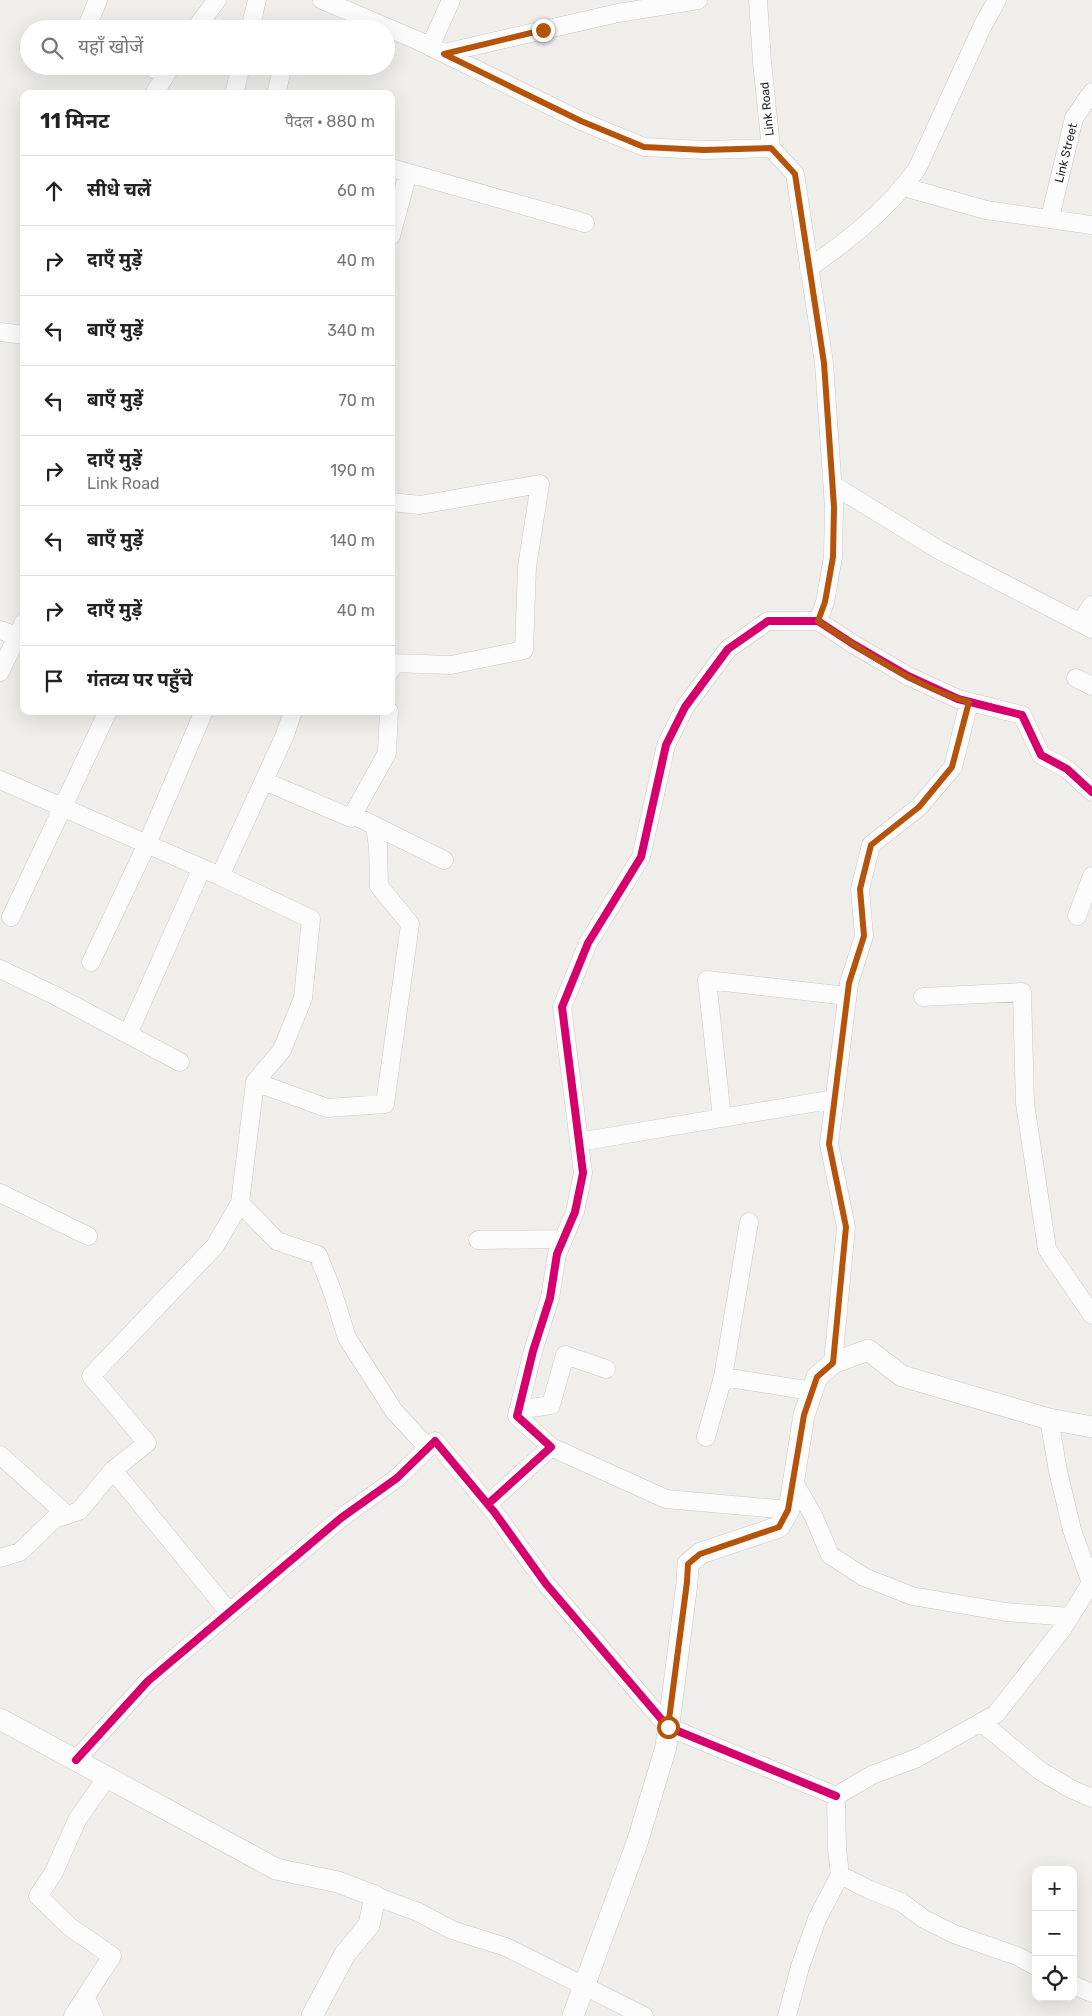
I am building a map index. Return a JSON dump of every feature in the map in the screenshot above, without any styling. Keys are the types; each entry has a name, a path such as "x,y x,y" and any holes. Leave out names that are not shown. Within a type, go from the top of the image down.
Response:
{"street":[{"path":"90,20 98,0"},
{"path":"202,20 218,0"},
{"path":"252,20 257,0"},
{"path":"322,0 368,20"},
{"path":"437,50 618,13 698,0"},
{"name":"Link Road","path":"758,0 771,148 795,174 824,363 833,485 833,557 825,602 818,621"},
{"path":"809,268 873,220 904,187 917,169 983,25 997,0"},
{"path":"437,50 448,1"},
{"path":"395,32 437,50 581,121 644,147 704,150 771,148"},
{"path":"156,90 166,75"},
{"path":"235,90 239,75"},
{"path":"277,90 281,75"},
{"name":"Link Street","path":"1050,218 1074,118 1092,92"},
{"path":"395,207 400,170 585,223"},
{"path":"904,187 986,210 1092,225"},
{"path":"0,332 20,335"},
{"path":"395,502 420,505 540,484 527,566 524,650 451,665 395,663"},
{"path":"833,485 939,550 1086,625 1092,606"},
{"path":"788,1510 666,1499 551,1447 517,1416 533,1352 550,1298 557,1254 574,1212 583,1173 562,1007 588,943 642,857 666,745 685,707 728,649 768,621 818,621 908,676 958,699 1022,715 1041,755 1067,769 1092,792"},
{"path":"0,630 20,629 0,672"},
{"path":"1076,678 1092,686"},
{"path":"833,1363 846,1227 829,1144 849,983 864,936 860,889 871,845 919,807 952,767 969,702"},
{"path":"11,917 106,715"},
{"path":"91,962 147,844 202,715"},
{"path":"220,876 285,735 292,715"},
{"path":"264,781 351,818 387,753 389,715"},
{"path":"0,780 220,876 311,919 303,998 282,1050 255,1082 240,1203 215,1246 91,1376 147,1443 112,1470 79,1511 54,1519 20,1552 0,1558"},
{"path":"353,815 444,860"},
{"path":"255,1082 327,1108 385,1104 410,924 379,886 378,847 375,826"},
{"path":"128,1034 202,868"},
{"path":"1077,916 1092,876"},
{"path":"0,970 56,996 180,1062"},
{"path":"722,1118 707,980 848,996"},
{"path":"923,997 1022,992 1025,1103 1047,1249 1092,1315"},
{"path":"578,1142 835,1099"},
{"path":"0,1193 88,1236"},
{"path":"240,1203 276,1241 318,1254 347,1338 394,1411 428,1448"},
{"path":"706,1438 723,1377 749,1222"},
{"path":"478,1240 563,1239"},
{"path":"573,2016 637,1843 666,1748 688,1564 700,1554 779,1527 788,1510 804,1415 817,1377 833,1363 868,1350 902,1376 1049,1419 1092,1427"},
{"path":"518,1410 551,1405 565,1355 606,1369"},
{"path":"723,1377 812,1392"},
{"path":"836,1796 872,1775 917,1758 996,1714 1070,1617 1091,1583 1072,1530 1058,1471 1049,1419"},
{"path":"76,1760 148,1681 341,1518 397,1478 435,1441 488,1504 546,1584 668,1727 836,1796"},
{"path":"488,1504 551,1447"},
{"path":"0,1455 67,1515"},
{"path":"112,1470 229,1612"},
{"path":"793,1481 813,1515 830,1555 864,1577 912,1596 1006,1612 1070,1617"},
{"path":"0,1719 276,1869 338,1882 418,1912 452,1930 506,1947 644,2016"},
{"path":"981,1722 1038,1770 1071,1790 1092,1798"},
{"path":"73,2016 112,1956 70,1927 38,1896 54,1872 77,1820 107,1777"},
{"path":"787,2016 800,1967 817,1919 840,1875 837,1848 836,1796"},
{"path":"840,1875 870,1890 901,1902 924,1919 954,1934 1017,1956 1032,1964"},
{"path":"312,2016 345,1954 369,1925 375,1896"},
{"path":"1077,1987 1092,1993"},
{"path":"86,1998 94,2016"}],"cycle path":[{"path":"488,1504 551,1447 517,1416 533,1351 550,1298 557,1254 575,1212 583,1173 562,1007 588,943 641,857 666,745 685,707 728,649 768,621 818,621 908,676 958,699 1022,715 1041,755 1067,769 1092,792"},
{"path":"76,1760 148,1681 341,1518 397,1478 435,1441 495,1513 546,1584 668,1727 836,1796"}],"route":[{"path":"543,30 444,54 581,121 644,147 704,150 771,148 795,174 824,363 831,448 834,507 833,557 825,602 818,621 908,676 958,699 969,702 952,767 919,807 871,845 860,889 864,936 849,983 829,1144 846,1227 833,1363 817,1377 804,1415 788,1510 779,1527 700,1554 688,1564 668,1727"}]}
